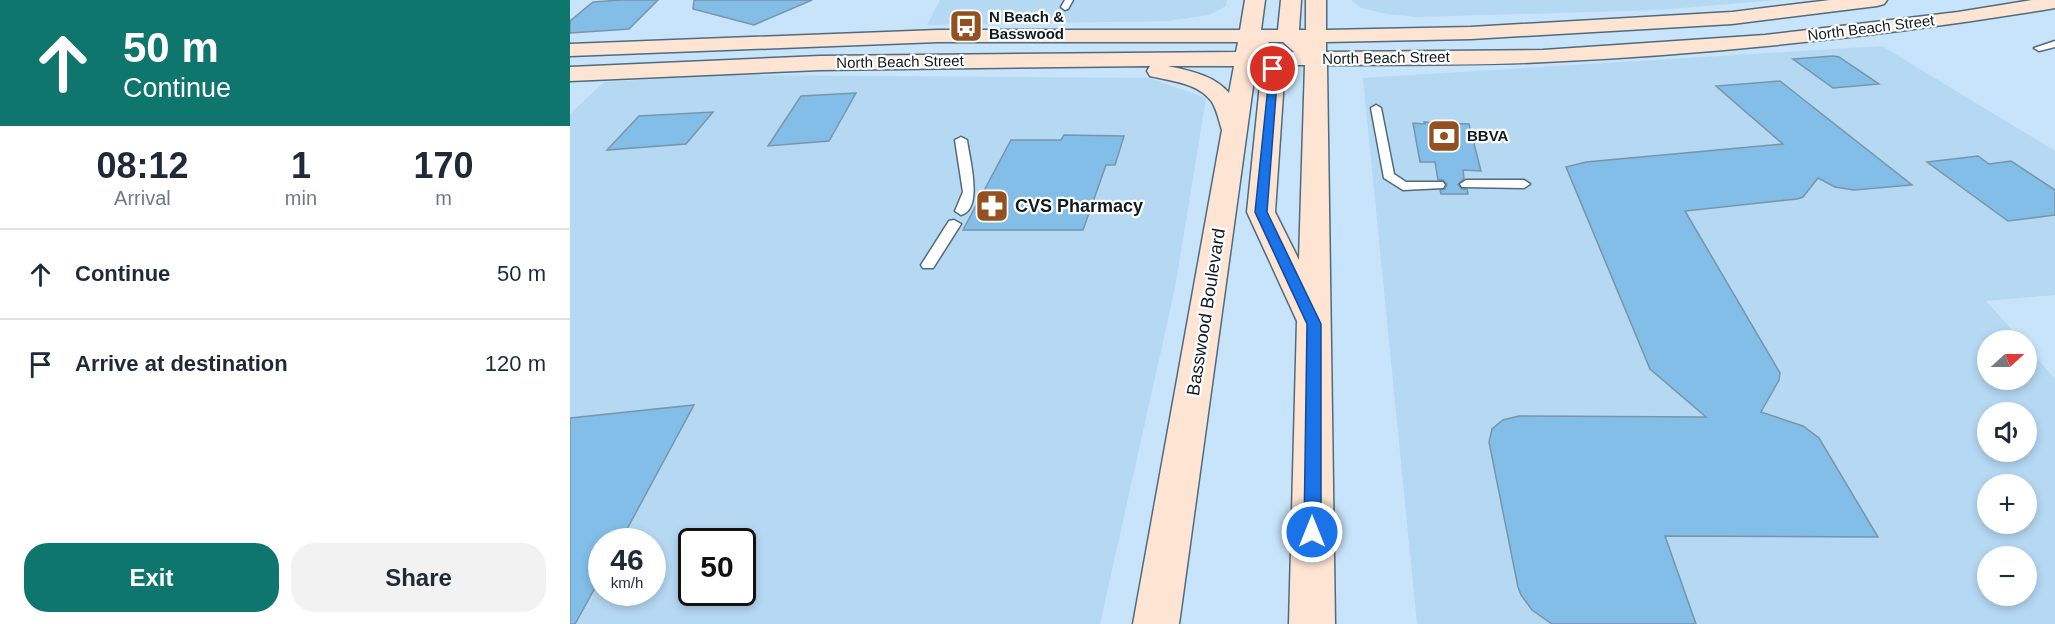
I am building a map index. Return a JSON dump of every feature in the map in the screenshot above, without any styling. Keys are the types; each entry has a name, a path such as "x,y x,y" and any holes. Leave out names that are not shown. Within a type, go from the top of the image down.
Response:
{"main road":[{"name":"Basswood Boulevard","path":"1156,624 1234,129 1256,52 1255,0"},
{"path":"1288,36 1291,0"},
{"name":"North Beach Street","path":"570,74 820,63 1092,60 1256,52 1471,33 1732,18 1877,0"},
{"path":"1312,624 1315,48 1323,3"},
{"name":"North Beach Street","path":"570,51 939,36 1256,52 1288,36 1315,48 1543,56 1669,48 1839,32 2051,5"},
{"path":"1355,17 1383,25 1471,33"},
{"path":"1644,23 1669,48"},
{"path":"668,69 686,45"},
{"path":"1256,52 1261,212 1314,324"},
{"path":"1092,60 1170,73 1203,84 1224,101 1234,129"}],"lane":[{"path":"2039,48 2055,44"},
{"path":"1376,108 1389,175 1403,186 1439,185"},
{"path":"962,140 969,192 962,211"},
{"path":"1466,184 1524,184"},
{"path":"928,265 954,224"}],"shaded area":[{"path":"940,0 1227,0 1226,6 1209,15 1168,21 927,25"},
{"path":"1351,0 1776,0 1659,10 1416,17 1361,8"},
{"path":"1882,46 2055,151 2055,295 1986,301 2012,330 1977,330 1977,390 2037,390 2037,358 2055,379 2055,624 1417,624 1363,78"},
{"path":"728,75 1149,78 1206,98 1175,288 1100,624 570,624 570,114 604,82"}],"building":[{"path":"658,0 629,29 570,33 570,21 593,2"},
{"path":"694,0 812,0 754,25 693,9"},
{"path":"1839,57 1879,84 1833,88 1793,59"},
{"path":"1780,81 1912,185 1854,190 1835,187 1818,178 1803,197 1797,199 1685,211 1780,373 1779,380 1761,412 1803,426 1819,438 1878,537 1665,536 1696,624 1552,624 1532,610 1518,587 1489,442 1492,429 1503,420 1519,416 1706,417 1650,369 1566,167 1586,162 1783,144 1716,86"},
{"path":"856,93 829,141 768,146 801,96"},
{"path":"713,112 686,144 607,150 639,116"},
{"name":"BBVA","path":"1424,122 1469,124 1481,171 1463,170 1464,178 1458,185 1462,189 1467,189 1468,194 1441,194 1440,190 1445,189 1447,184 1443,180 1438,180 1435,162 1420,162 1413,123 1425,124"},
{"name":"CVS Pharmacy","path":"1064,135 1124,136 1115,165 1106,165 1083,230 963,230 1011,140 1061,140"},
{"path":"1978,156 1989,164 2011,161 2055,190 2055,215 2008,221 1927,162"},
{"path":"694,405 628,528 588,528 588,600 575,624 570,624 570,418"}],"place":[{"name":"N Beach & Basswood","path":"966,26"},
{"name":"BBVA","path":"1444,136"},
{"name":"CVS Pharmacy","path":"992,206"}],"route":[{"path":"1273,69 1261,212 1314,324 1312,532"}]}
